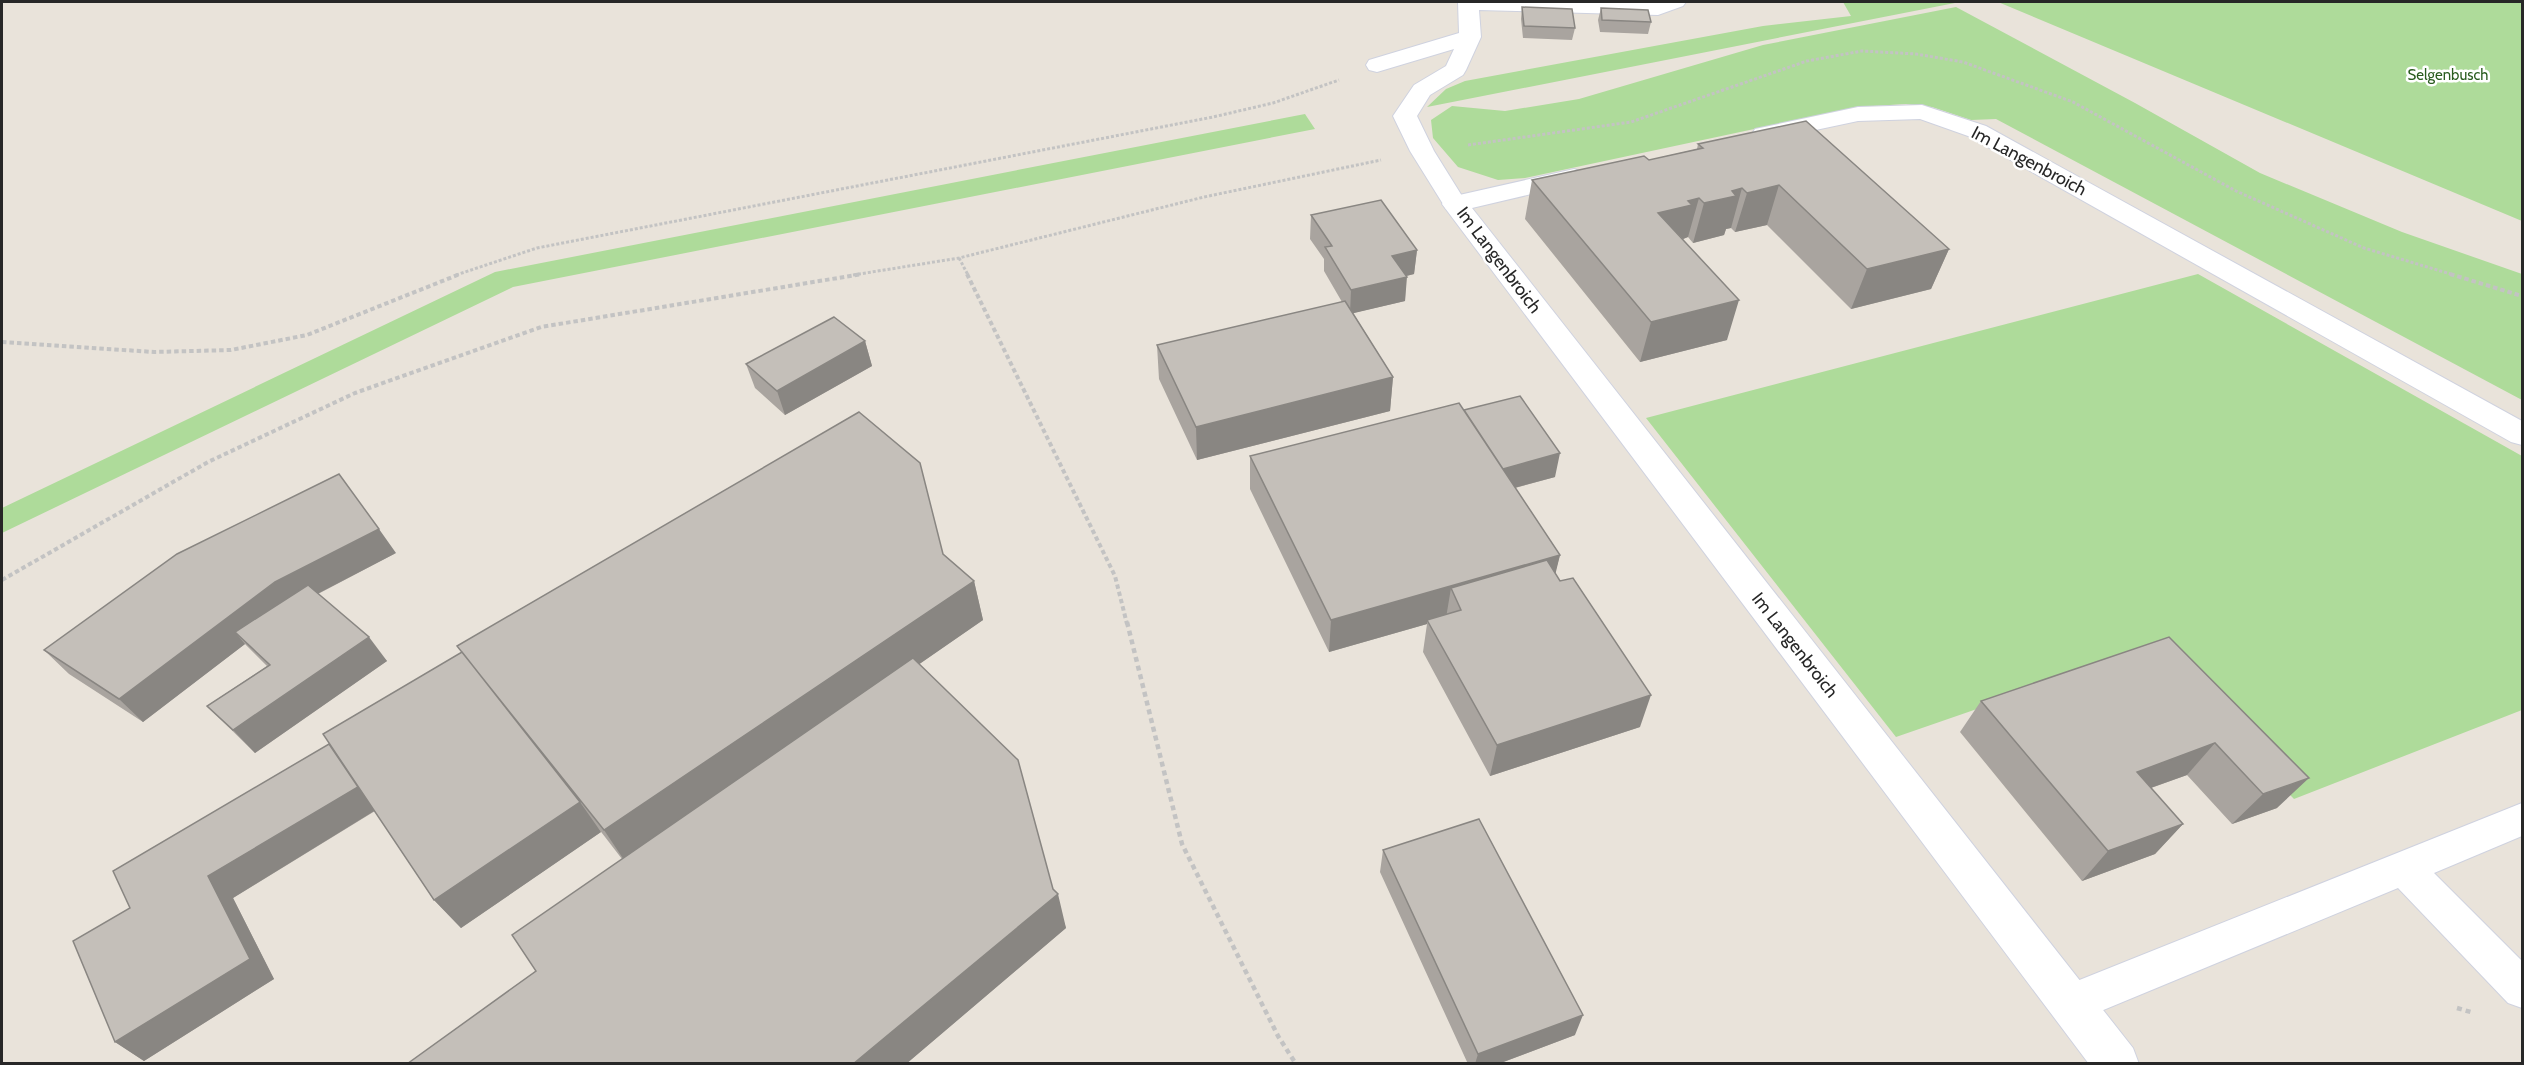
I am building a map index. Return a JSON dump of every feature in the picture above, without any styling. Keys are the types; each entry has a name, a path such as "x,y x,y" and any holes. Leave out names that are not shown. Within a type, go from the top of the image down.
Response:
{"street":[{"name":"Im Langenbroich","path":"1743,139 1858,114 1922,112 1977,131 2523,434"},
{"name":"Im Langenbroich","path":"1593,173 1455,204 2117,1064"}],"lane":[{"path":"1455,204 1422,151 1405,116 1422,90 1455,70 1470,37 1468,2 1658,9 1676,2"},
{"path":"1377,65 1470,37"},
{"path":"2072,1004 2523,819"},
{"path":"2404,868 2523,989"}],"path":[{"path":"2,580 208,462 355,393 541,327 959,258 1204,197 1422,151 1631,122 1807,61 1862,51 1916,54 1964,62 2073,102 2236,191 2354,245 2523,296"},
{"path":"2,342 154,351 242,348 307,335 465,272 537,248 1213,117 1273,103 1377,65"},
{"path":"959,258 1115,576 1182,844 1278,1036 1296,1064"}],"green space":[{"path":"1843,2 1960,2 1427,107 1446,89 1465,81 1763,26 1851,16"},
{"name":"Selgenbusch","path":"1998,2 2522,2 2522,221"},
{"path":"1956,7 2260,173 2402,232 2522,274 2522,400 1996,119 1971,120 1932,107 1906,104 1857,107 1525,178 1498,180 1458,167 1433,138 1431,120 1452,106 1505,111 1579,99 1763,45"},
{"path":"1305,114 1315,129 513,287 2,533 2,508 495,272"},
{"path":"2198,274 2522,456 2522,710 2294,799 2150,649 1896,737 1646,418"}],"building":[{"path":"1522,7 1572,9 1575,28 1524,26"},
{"path":"1601,8 1648,10 1651,22 1602,20"},
{"path":"1806,121 1949,249 1867,269 1779,185 1747,193 1742,188 1732,191 1736,196 1704,203 1699,198 1688,201 1692,205 1658,213 1739,300 1651,322 1532,180 1644,156 1649,160 1703,148 1698,144"},
{"path":"1381,200 1417,250 1392,256 1407,277 1351,290 1325,247 1332,246 1311,215"},
{"path":"1345,301 1393,377 1196,427 1157,345"},
{"path":"834,317 865,341 777,391 746,364"},
{"path":"1520,396 1560,453 1503,469 1464,410"},
{"path":"1459,403 1560,555 1331,620 1250,456"},
{"path":"859,412 920,463 943,554 974,581 604,830 457,646"},
{"path":"339,474 379,529 275,582 119,699 44,650 177,554"},
{"path":"1547,560 1560,581 1573,578 1651,695 1497,745 1427,620 1461,610 1451,588"},
{"path":"308,585 369,637 233,730 207,706 270,665 235,632"},
{"path":"2169,637 2309,778 2263,794 2215,743 2137,772 2183,824 2108,851 1981,701"},
{"path":"462,652 580,802 434,900 323,734"},
{"path":"913,658 1018,760 1053,889 1058,894 853,1064 407,1064 536,971 512,935"},
{"path":"329,744 358,787 208,876 250,959 115,1042 73,941 130,908 113,871"},
{"path":"1479,819 1583,1015 1478,1054 1383,850"}]}
